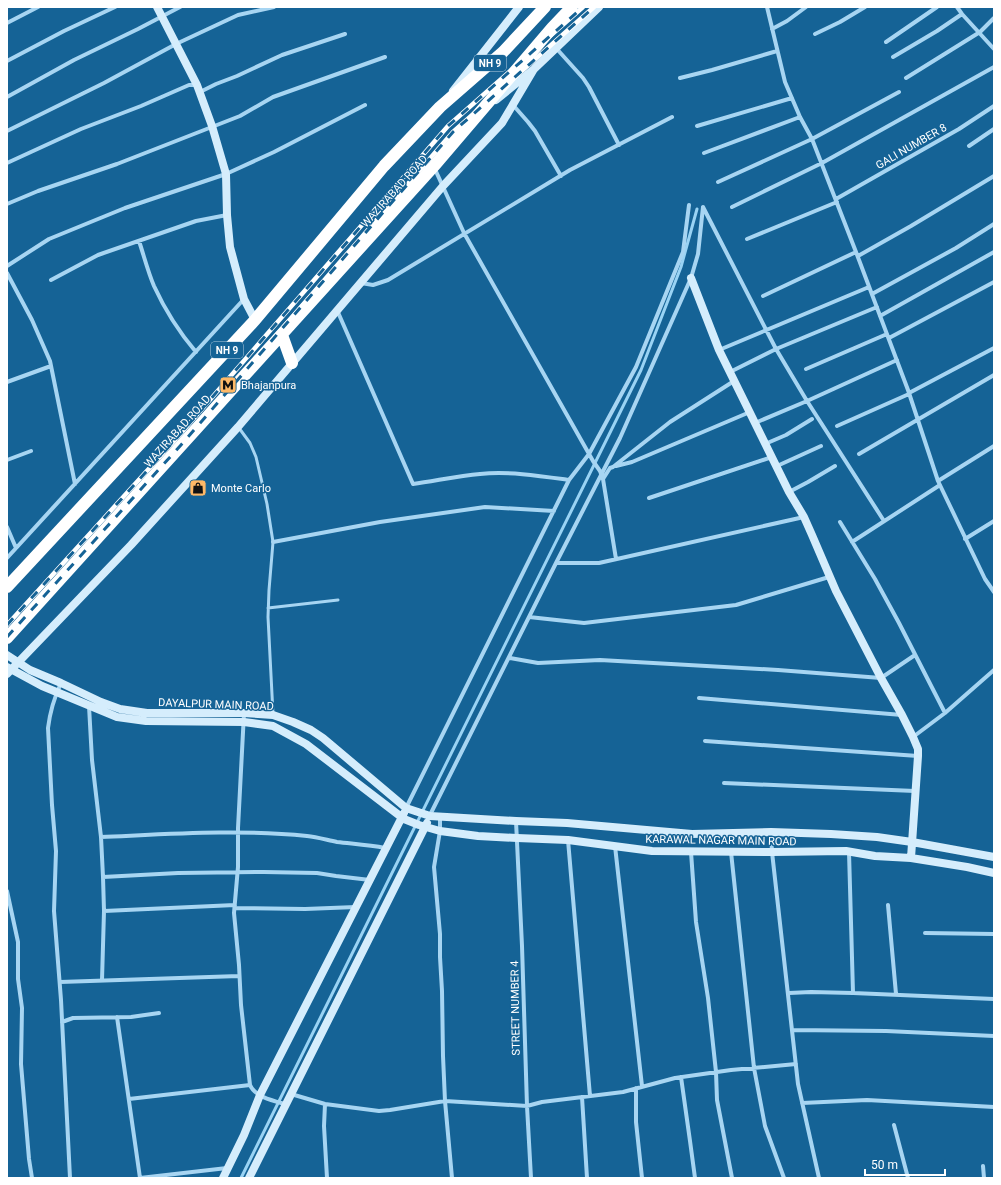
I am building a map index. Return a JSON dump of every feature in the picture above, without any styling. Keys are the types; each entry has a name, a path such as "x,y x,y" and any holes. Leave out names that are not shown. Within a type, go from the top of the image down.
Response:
{"highway":[{"name":"WAZIRABAD ROAD","path":"7,638 434,166 552,28 572,7"},
{"name":"WAZIRABAD ROAD","path":"7,587 255,320 384,166 440,107 502,52 541,11"},
{"path":"282,334 292,363"}],"street":[{"path":"7,23 38,7"},
{"path":"7,61 64,31 115,7"},
{"path":"157,7 199,88 212,126 226,174 226,215 230,247 244,299 255,320"},
{"path":"7,97 74,60 180,7"},
{"path":"7,131 104,83 176,44 238,15 274,7"},
{"name":"WAZIRABAD ROAD","path":"440,107 519,7"},
{"name":"WAZIRABAD ROAD","path":"477,116 534,69 599,7"},
{"path":"767,7 785,82 800,117 812,139 857,254 909,393 938,481 985,579 994,592"},
{"path":"772,29 787,21 806,7"},
{"path":"816,34 865,7"},
{"path":"886,42 937,7"},
{"path":"957,7 993,46"},
{"path":"893,57 937,31 962,14"},
{"path":"906,78 980,32 994,18"},
{"path":"7,164 81,129 141,106 189,85 199,88 216,84 282,55 345,34"},
{"path":"556,48 583,78 619,145"},
{"path":"680,78 777,51"},
{"path":"7,204 38,191 117,164 240,116 273,97 385,57"},
{"path":"732,207 822,163 994,67"},
{"path":"8,670 19,662 131,545 238,427 443,186 502,122 534,69"},
{"path":"718,182 812,139 899,92"},
{"path":"698,126 792,98"},
{"path":"7,266 49,239 125,208 226,174 274,152 364,104"},
{"path":"513,105 535,131 561,176"},
{"name":"GALI NUMBER 8","path":"747,239 836,201 994,106"},
{"path":"361,283 373,285 388,280 561,176 672,116"},
{"path":"704,154 800,117"},
{"path":"969,146 994,129"},
{"path":"434,166 464,234 601,475 616,559"},
{"path":"764,296 857,254 911,226 994,176"},
{"path":"223,1178 356,907 408,808 569,480 589,454 636,367 683,252 689,205"},
{"path":"249,1178 283,1104 290,1094 427,815 510,658 556,563 620,438 691,278 698,254 703,207 776,349 807,401 884,521"},
{"path":"51,280 98,255 196,221 226,215"},
{"path":"872,294 956,248 994,224"},
{"path":"139,241 154,285 170,316 196,352"},
{"path":"880,316 994,252"},
{"path":"7,272 32,320 50,361 75,484"},
{"path":"691,278 719,350 776,467 804,517 829,578 880,678 902,715 918,749 911,858"},
{"path":"806,369 888,336 994,282"},
{"path":"719,350 869,287"},
{"path":"7,558 244,299"},
{"path":"730,372 776,349 877,307"},
{"path":"337,310 413,484 481,474 540,476 569,480"},
{"path":"837,426 909,393 994,348"},
{"path":"755,422 807,401 897,360"},
{"path":"7,382 51,366"},
{"path":"859,454 994,375"},
{"path":"601,475 670,422 734,381"},
{"path":"613,467 632,462 750,412"},
{"path":"765,444 786,435 812,419"},
{"path":"776,467 821,446"},
{"path":"938,481 994,446"},
{"path":"7,460 31,451"},
{"path":"649,498 772,457"},
{"path":"789,492 835,466"},
{"path":"852,542 940,485"},
{"path":"273,542 380,522 485,507 554,511"},
{"path":"556,563 599,563 804,517"},
{"path":"966,538 994,521"},
{"path":"840,522 875,579 945,713"},
{"path":"7,527 16,548"},
{"path":"529,617 584,622 736,605 829,578"},
{"name":"DAYALPUR MAIN ROAD","path":"7,655 30,670 120,709 147,712 244,713 274,715 293,722 311,730 323,738 408,808"},
{"path":"510,658 538,663 600,660 778,670 880,678 915,655"},
{"name":"DAYALPUR MAIN ROAD","path":"8,670 42,686 117,717 146,722 244,722 272,726 306,744 403,818"},
{"path":"913,737 945,713 994,670"},
{"path":"61,683 49,716 48,728 56,851 54,911 60,982 70,1178"},
{"path":"699,698 902,715"},
{"path":"89,706 92,760 101,837 103,877 104,911 102,980"},
{"path":"244,713 238,832 238,872 235,906 241,1013 250,1085 252,1089 264,1096 283,1104"},
{"path":"705,741 918,756"},
{"path":"724,783 915,791"},
{"name":"KARAWAL NAGAR MAIN ROAD","path":"408,808 427,815 440,817 567,823 692,834 771,832 877,837 912,842 994,858"},
{"path":"440,817 440,831 434,868 440,934 445,1100 452,1178"},
{"name":"KARAWAL NAGAR MAIN ROAD","path":"403,818 422,826 440,831 478,836 568,840 652,851 849,852 875,856 911,858 994,873"},
{"name":"STREET NUMBER 4","path":"516,821 522,946 526,1106 531,1178"},
{"path":"101,837 203,832 238,832 308,836 386,848"},
{"path":"771,832 798,1084 819,1178"},
{"path":"568,840 590,1096"},
{"path":"615,846 642,1086"},
{"path":"691,852 696,922 708,998 718,1100 732,1178"},
{"path":"731,852 754,1068 765,1126 784,1178"},
{"path":"849,852 853,993"},
{"path":"103,877 238,872 318,873 370,880"},
{"path":"7,891 18,942 18,979 22,1008 21,1064 32,1178"},
{"path":"888,905 896,994"},
{"path":"104,911 235,906 305,909 356,907"},
{"path":"925,933 994,934"},
{"path":"60,982 239,976"},
{"path":"789,993 811,992 896,994 994,999"},
{"path":"62,1022 73,1018 117,1017 159,1013"},
{"path":"117,1017 130,1099 140,1178 228,1168"},
{"path":"792,1030 886,1031 994,1036"},
{"path":"290,1094 324,1104 385,1111 445,1100 526,1106 542,1102 623,1092 681,1077 796,1064"},
{"path":"681,1077 695,1178"},
{"path":"130,1099 250,1085"},
{"path":"636,1088 636,1122 642,1178"},
{"path":"582,1097 587,1178"},
{"path":"802,1103 867,1100 994,1107"},
{"path":"324,1104 328,1178"},
{"path":"894,1125 908,1178"},
{"path":"983,1166 984,1178"}],"lane":[{"path":"238,427 250,444 256,457 267,504 273,542 268,608 274,715"},
{"path":"268,608 338,600"}],"waterway":[{"path":"241,1178 641,370 681,267 697,209"}],"railway":[{"path":"7,625 175,440 448,126 583,7"},
{"path":"7,637 181,445 453,132 594,7"}],"place":[{"name":"Bhajanpura","path":"228,385"},
{"name":"Monte Carlo","path":"198,488"}]}
